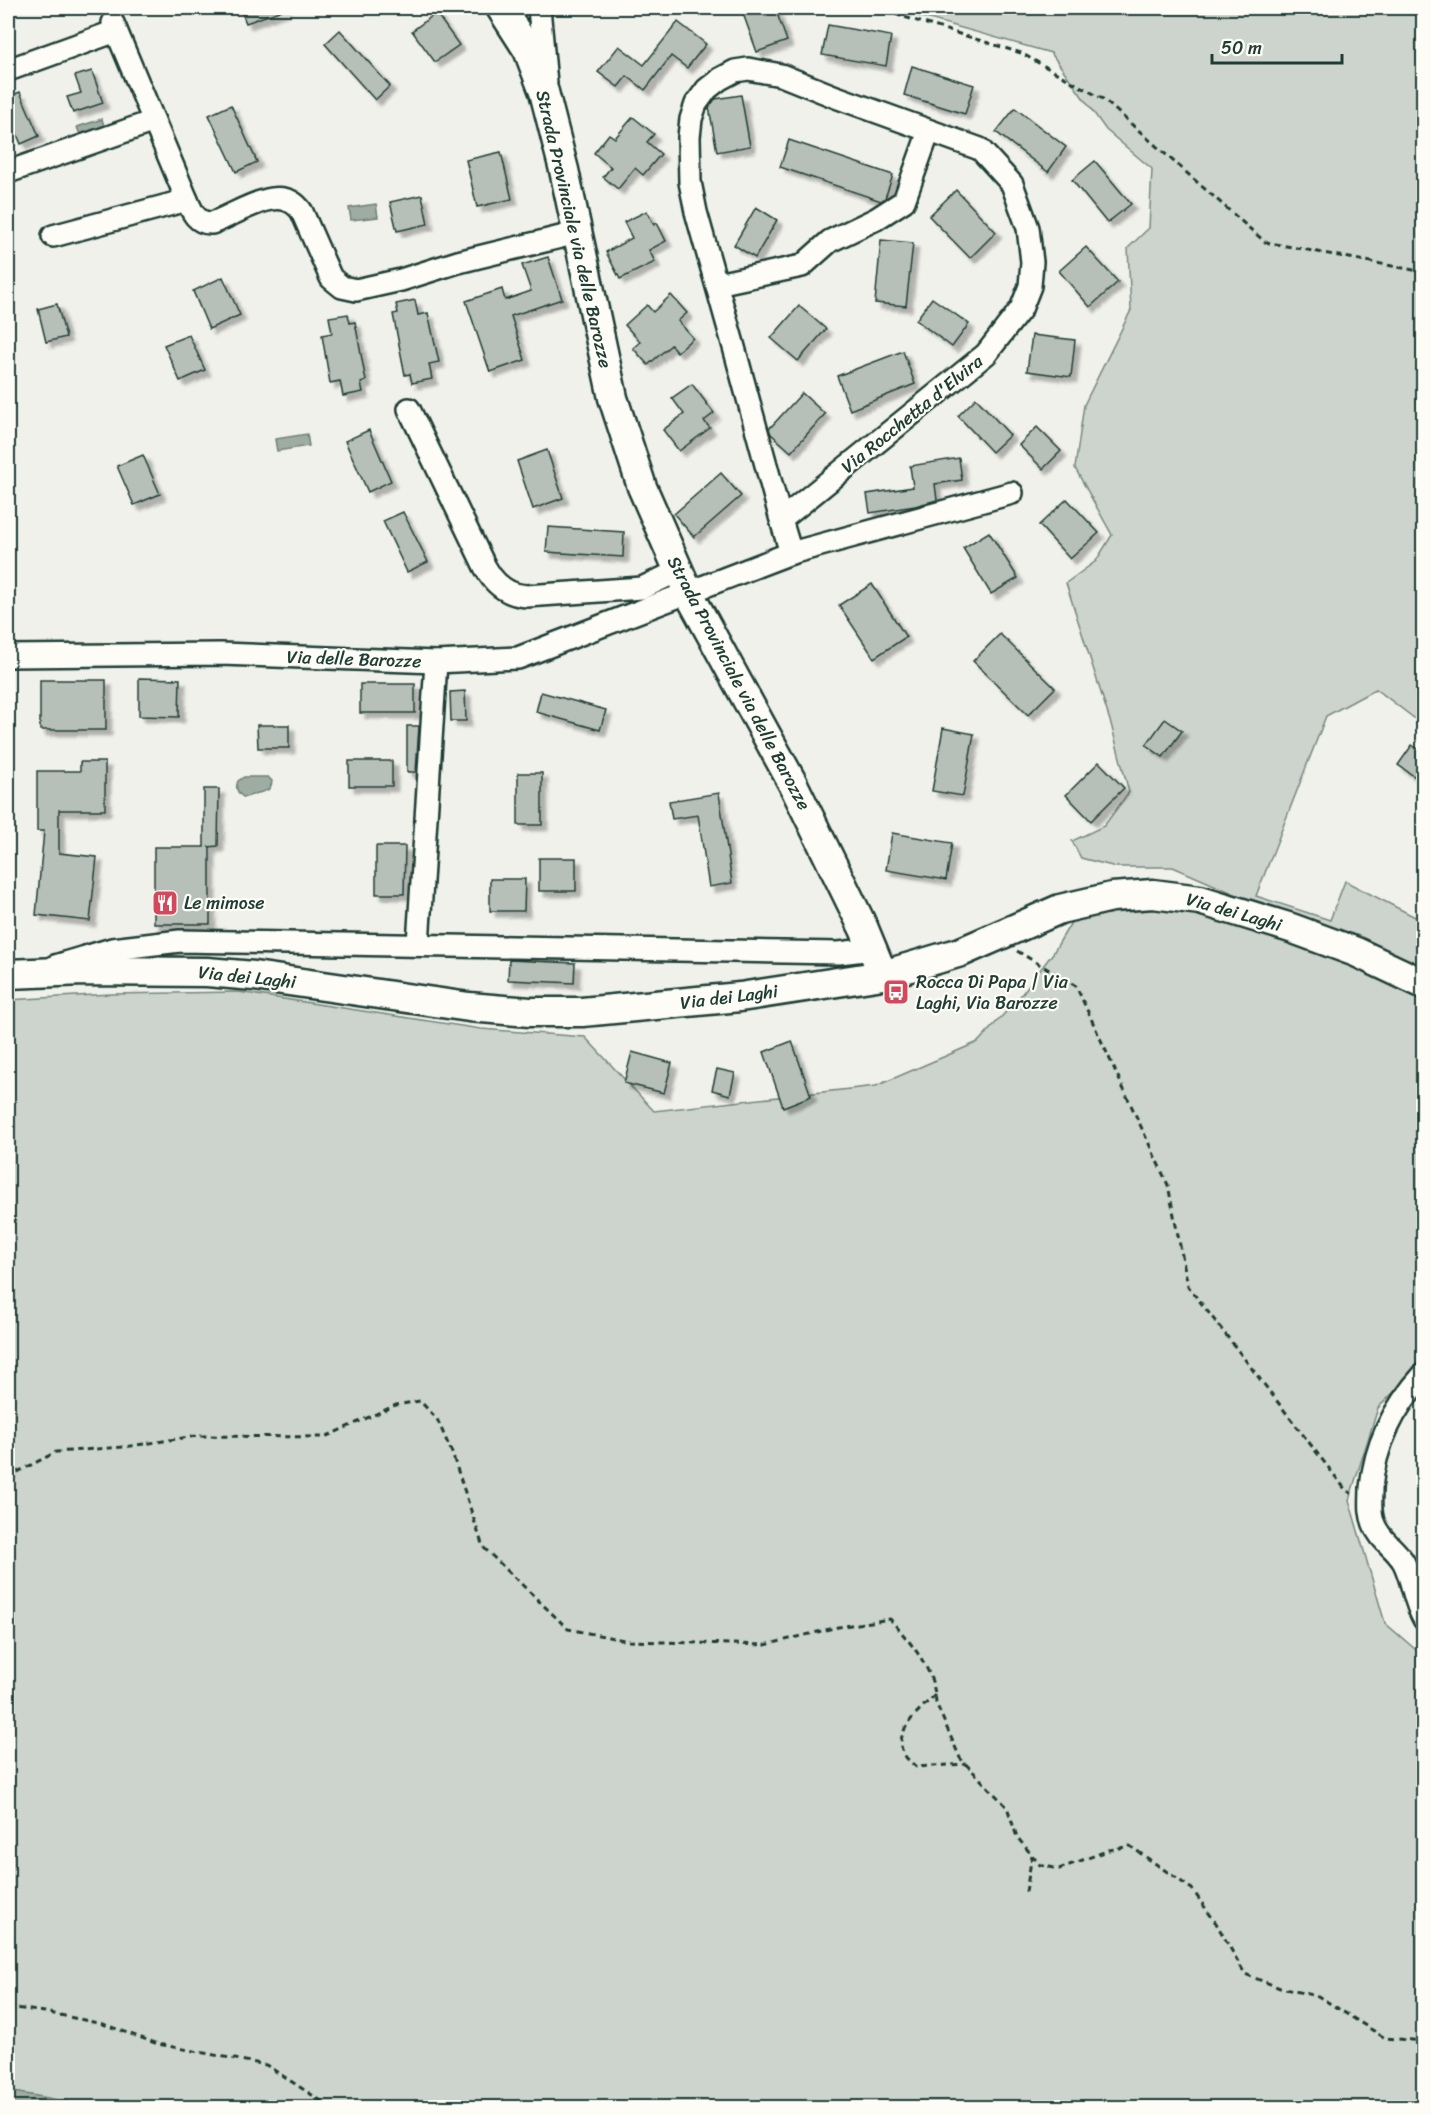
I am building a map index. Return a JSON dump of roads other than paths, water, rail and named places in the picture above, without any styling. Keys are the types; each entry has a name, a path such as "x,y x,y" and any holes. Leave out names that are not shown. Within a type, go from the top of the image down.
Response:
{"main road":[{"name":"Strada Provinciale via delle Barozze","path":"501,8 528,50 547,101 613,398 642,487 683,582 792,782 873,949 883,975"},
{"name":"Via dei Laghi","path":"8,974 137,970 207,972 254,976 469,1007 560,1012 619,1009 740,997 883,975 942,959 995,939 1047,914 1084,903 1138,894 1176,896 1224,906 1306,933 1373,959 1424,984"}],"street":[{"path":"539,8 547,101"},
{"path":"8,70 115,27 186,200 197,218 209,224 274,198 286,198 302,212 331,278 342,287 356,290 401,280 458,262 577,233"},
{"name":"Via Rocchetta d'Elvira","path":"781,520 986,354 1021,309 1030,286 1032,262 1028,228 1012,184 980,149 771,72 755,69 735,71 702,94 693,111 689,137 690,171 693,203 717,284 781,520 791,553"},
{"path":"8,172 154,122"},
{"path":"717,284 802,266 830,241 876,219 904,201 929,130"},
{"path":"53,236 186,200"},
{"path":"409,409 485,567 492,579 503,589 516,595 642,588 683,582 1012,493"},
{"name":"Via delle Barozze","path":"8,657 221,654 436,662 518,658 545,649 683,582"},
{"path":"418,944 436,662"},
{"path":"38,973 101,951 152,942 220,940 839,953 873,949"},
{"path":"1424,1374 1398,1407 1383,1435 1373,1468 1370,1506 1377,1532 1397,1553 1405,1566 1413,1595 1424,1619"}],"place":[{"name":"Le mimose","path":"165,903"},
{"name":"Rocca Di Papa | Via Laghi, Via Barozze","path":"896,992"}]}
